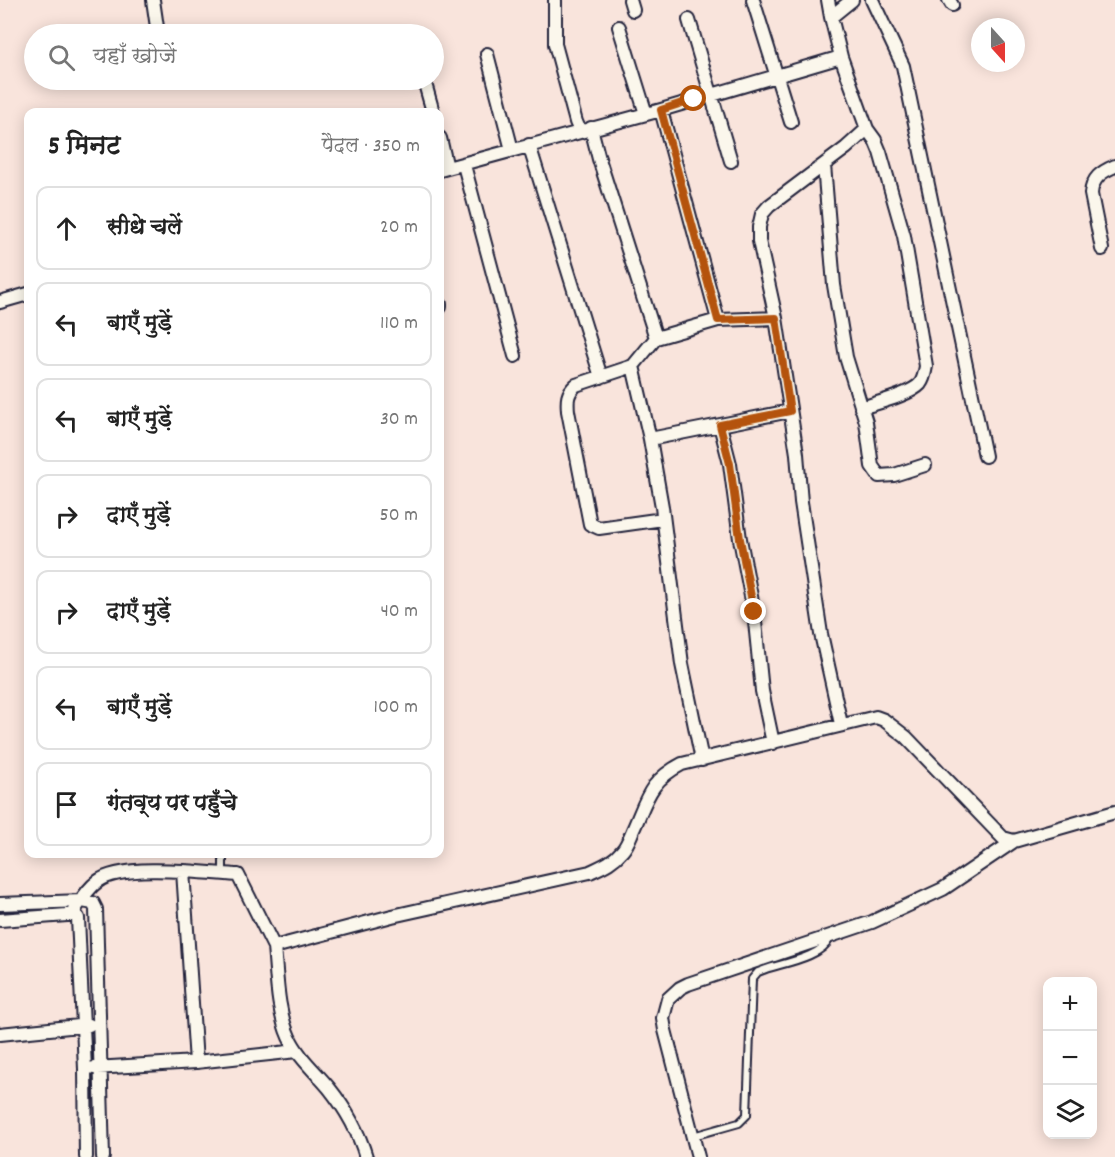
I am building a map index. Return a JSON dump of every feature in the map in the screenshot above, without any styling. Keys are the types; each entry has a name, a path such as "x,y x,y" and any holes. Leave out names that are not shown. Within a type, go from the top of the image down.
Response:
{"street":[{"path":"153,0 157,24"},
{"path":"555,0 555,44 585,130 599,159 656,338"},
{"path":"753,0 791,122"},
{"path":"828,0 841,57 867,129 880,152 904,236 926,366 923,379 918,386 861,408"},
{"path":"831,17 852,0"},
{"path":"872,0 903,66 984,456"},
{"path":"689,20 731,161"},
{"path":"619,27 646,114"},
{"path":"487,54 513,150"},
{"path":"444,169 661,110 841,57"},
{"path":"427,90 432,108"},
{"path":"661,110 718,320"},
{"path":"841,724 821,634 776,318 759,241 759,227 762,214 769,206 867,129"},
{"path":"529,145 601,377"},
{"path":"464,165 515,356"},
{"path":"824,165 834,285 846,357 866,422 873,466 879,476 894,475 925,465"},
{"path":"1102,249 1091,186 1102,172 1115,166"},
{"path":"0,302 24,295"},
{"path":"663,519 599,528 590,524 567,403 571,389 576,385 633,366 656,338 718,320 776,318"},
{"path":"633,366 650,439 682,664 702,760"},
{"path":"650,439 790,411"},
{"path":"720,425 730,464 740,539 754,612 762,691 772,743"},
{"path":"274,947 392,916 591,872 611,862 624,849 648,795 657,781 682,764 876,717 884,720 906,737 1003,838 1014,841"},
{"path":"698,1157 663,1018 668,999 672,994 688,984 872,921 943,889 1014,841 1115,812"},
{"path":"183,871 196,1062"},
{"path":"72,915 97,881 109,874 183,871 238,876 274,947 282,1016 290,1038 297,1051 331,1090 354,1129 366,1157"},
{"path":"0,904 82,901 93,903 96,909 103,1157"},
{"path":"0,920 76,915 79,923 86,1157"},
{"path":"0,1034 99,1024"},
{"path":"85,1069 196,1062 297,1051"}],"lane":[{"path":"223,858 224,874"},
{"path":"693,1136 739,1123 747,1115 752,979 758,972 818,952 826,946 831,935"}],"route":[{"path":"694,99 661,110 718,320 776,318 790,411 720,425 730,464 740,539 754,612"}]}
